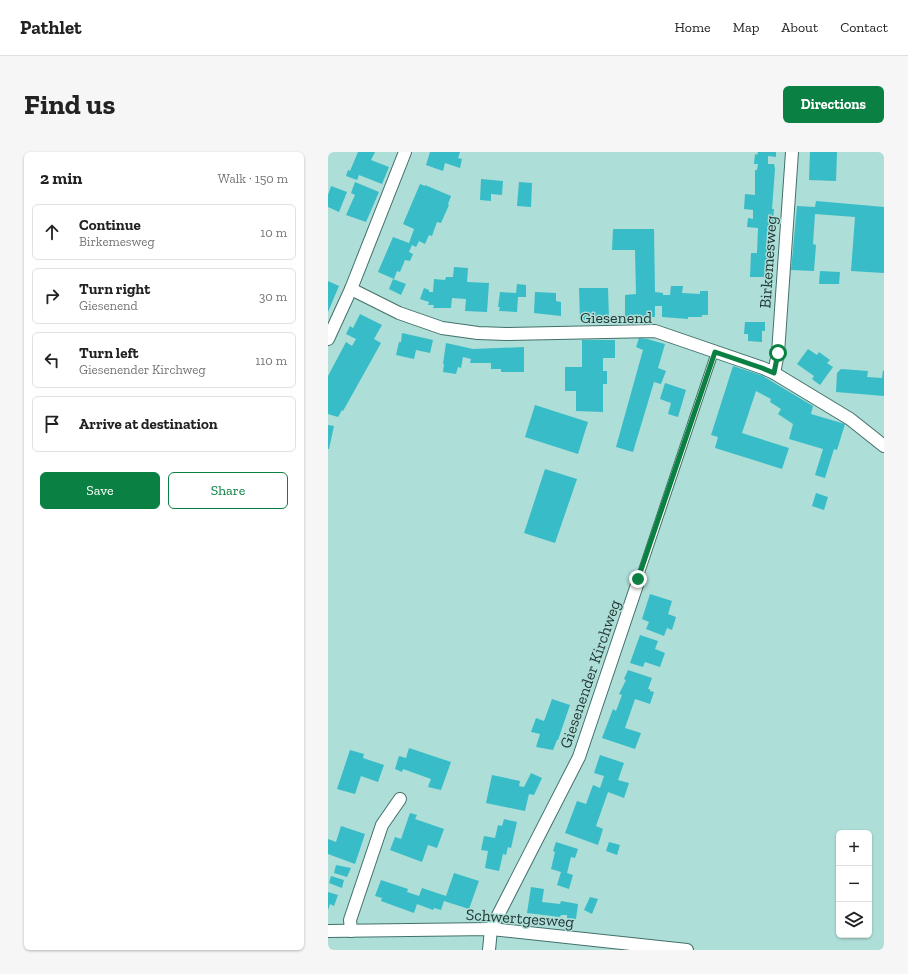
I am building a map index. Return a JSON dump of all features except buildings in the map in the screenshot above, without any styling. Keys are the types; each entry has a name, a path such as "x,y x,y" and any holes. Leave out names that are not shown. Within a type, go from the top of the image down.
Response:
{"street":[{"path":"328,338 351,289 405,152"},
{"name":"Birkemesweg","path":"774,373 778,353 792,152"},
{"name":"Giesenend","path":"351,289 399,313 442,328 478,333 506,334 655,331 774,373 850,419 884,446"},
{"name":"Giesenender Kirchweg","path":"489,950 491,929 579,756 638,579"},
{"path":"351,931 350,920 382,824 400,799"},
{"name":"Schwertgesweg","path":"328,931 491,929 687,950"}],"lane":[{"name":"Giesenender Kirchweg","path":"638,579 715,352"}],"route":[{"path":"638,579 715,352 774,373 778,353"}]}
